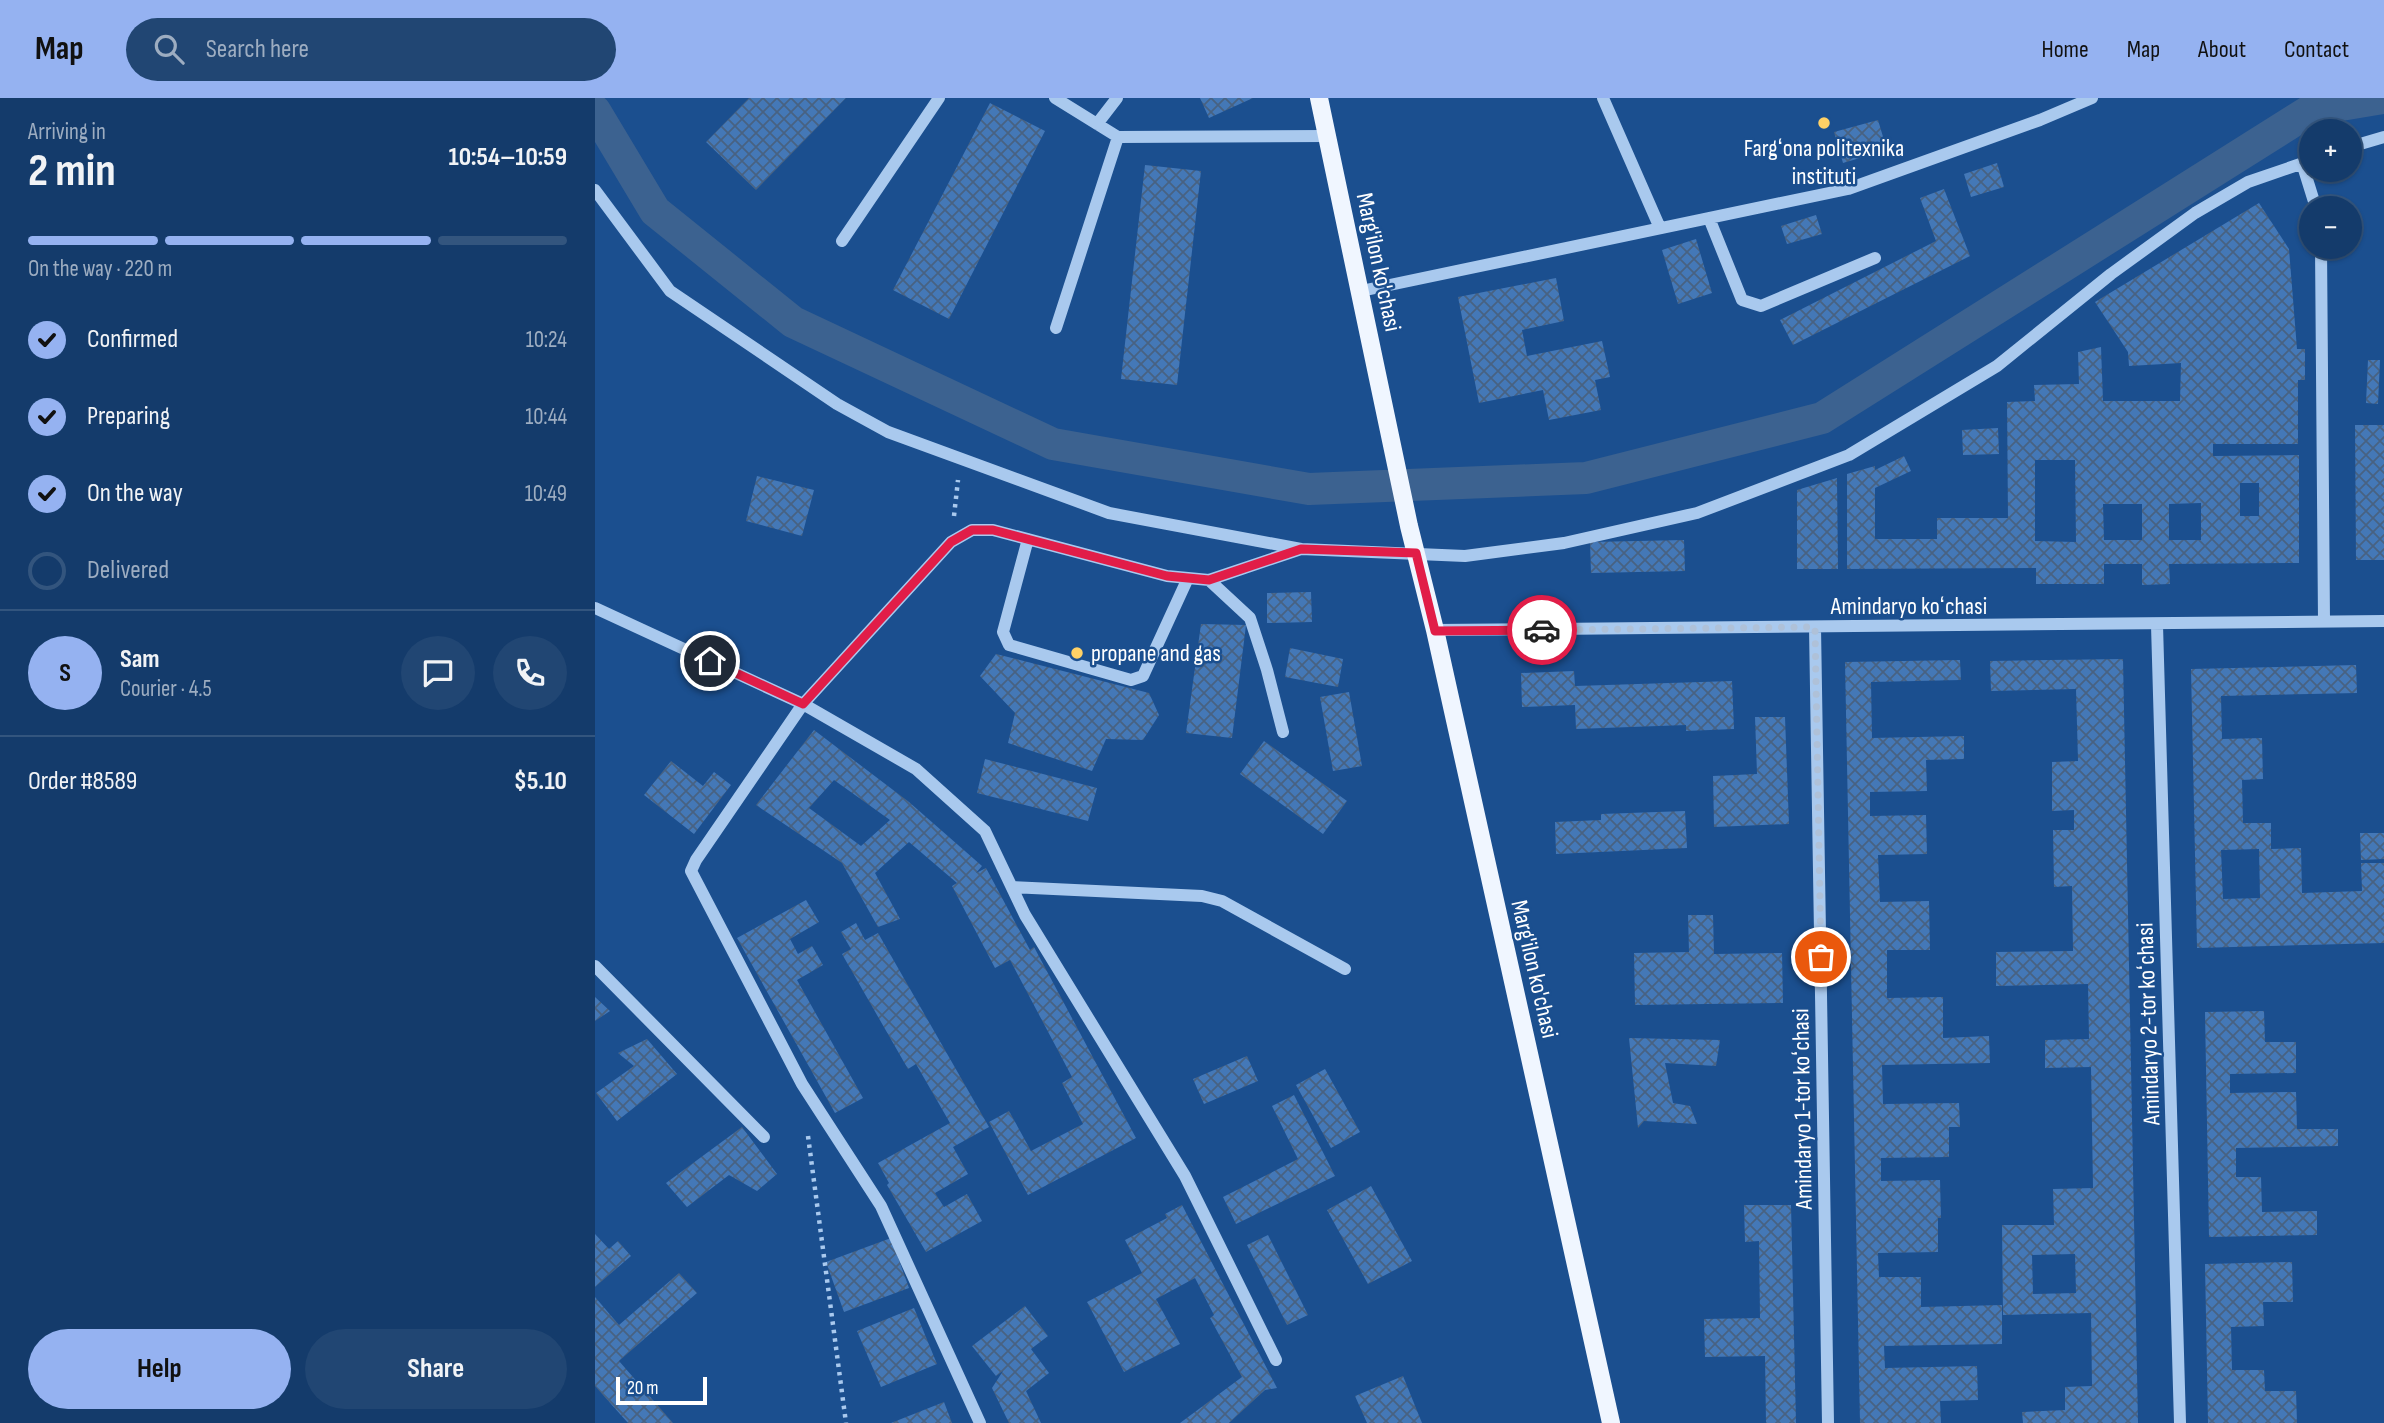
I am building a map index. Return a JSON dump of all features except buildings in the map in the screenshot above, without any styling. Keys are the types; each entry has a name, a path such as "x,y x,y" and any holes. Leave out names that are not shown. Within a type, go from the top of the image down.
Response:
{"main road":[{"name":"Marg'ilon ko'chasi","path":"1319,98 1409,526 1435,631 1611,1423"}],"street":[{"path":"842,242 939,98"},
{"path":"1055,98 1118,137 1327,136"},
{"path":"1097,124 1117,98"},
{"path":"1603,98 1660,228"},
{"path":"1361,291 1848,189 2040,120 2092,98"},
{"path":"1056,328 1118,137"},
{"path":"2362,143 2384,137"},
{"path":"595,190 670,291 837,404 888,432 1109,513 1301,549 1465,555 1565,543 1697,513 1849,455 1997,366 2111,274 2195,213 2248,182 2299,165"},
{"path":"1709,218 1742,300 1761,306 1875,258"},
{"path":"2321,259 2324,621"},
{"path":"980,1423 881,1206 802,1084 691,871 803,704 951,542 972,530 993,530 1167,576 1209,580 1301,549"},
{"path":"1028,539 1003,632 1009,645 1131,680 1143,676 1188,578"},
{"path":"1209,580 1250,618 1283,732"},
{"path":"595,608 803,704 916,769 985,831 1025,915 1185,1177 1276,1360"},
{"name":"Amindaryo koʻchasi","path":"1435,631 2384,621"},
{"name":"Amindaryo 2-tor koʻchasi","path":"2157,625 2180,1423"},
{"name":"Amindaryo 1-tor koʻchasi","path":"1815,627 1828,1423"},
{"path":"1013,887 1202,896 1222,901 1345,969"},
{"path":"595,966 764,1137"}],"path":[{"path":"951,542 960,459"},
{"path":"807,1126 846,1423"}],"waterway":[{"path":"595,111 655,211 793,322 1053,444 1309,489 1586,478 1822,418 2311,110 2383,98"}],"way so far":[{"path":"1542,630 1815,627 1821,957"}],"place":[{"name":"Fargʻona politexnika instituti","path":"1824,123"},
{"name":"propane and gas","path":"1077,653"}],"route":[{"path":"710,661 803,704 951,542 972,530 993,530 1167,576 1209,580 1301,549 1416,553 1435,631 1542,630"}]}
